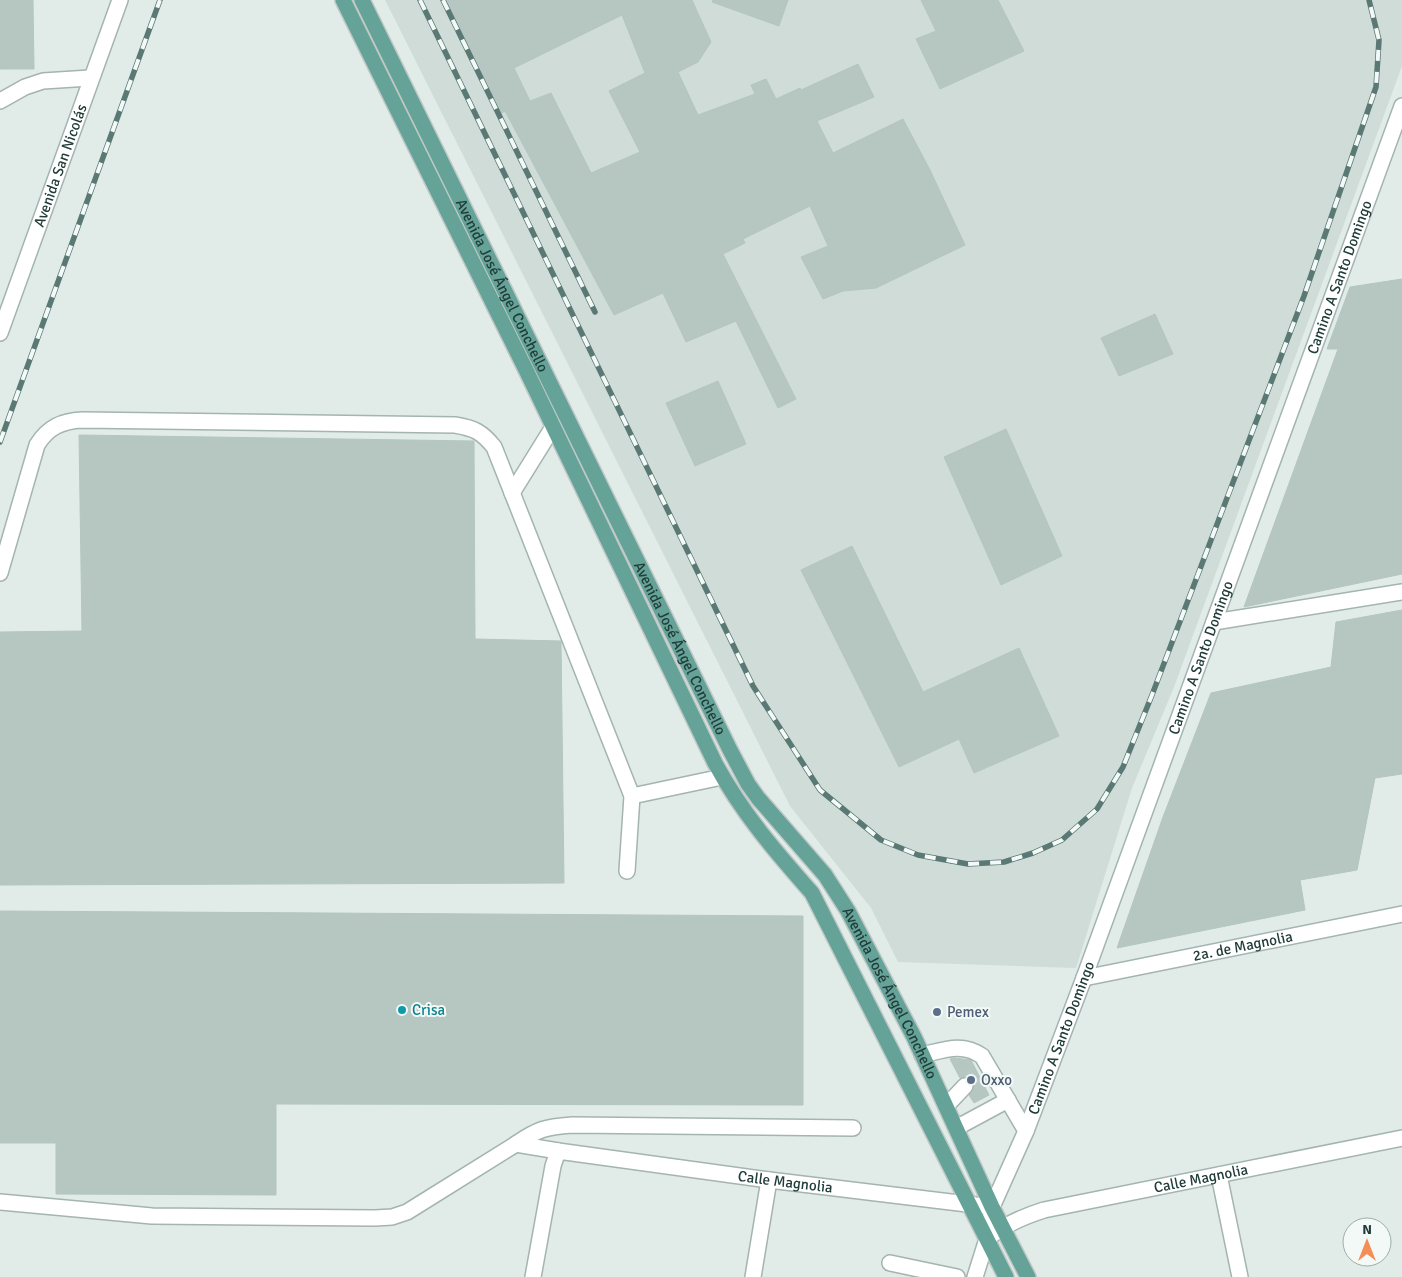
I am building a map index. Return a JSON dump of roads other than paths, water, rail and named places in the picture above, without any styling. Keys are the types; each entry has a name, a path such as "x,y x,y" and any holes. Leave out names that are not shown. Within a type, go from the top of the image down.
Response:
{"main road":[{"name":"Avenida José Ángel Conchello","path":"343,0 553,427 722,777 742,810 766,842 812,893 1006,1277"},
{"name":"Avenida José Ángel Conchello","path":"362,0 602,491 744,776 758,798 825,875 839,895 922,1055 992,1207 1028,1277"}],"street":[{"name":"Avenida San Nicolás","path":"0,333 90,78 120,0"},
{"path":"0,101 25,87 43,81 90,78"},
{"name":"Camino A Santo Domingo","path":"975,1277 987,1240 992,1207 1026,1131 1084,978 1402,106"},
{"path":"0,573 37,445 43,436 55,425 70,421 455,425 471,428 485,436 494,447 632,796 627,872"},
{"path":"512,493 553,427"},
{"path":"1214,622 1402,592"},
{"path":"632,796 722,777"},
{"name":"2a. de Magnolia","path":"1084,978 1402,914"},
{"path":"922,1055 954,1048 974,1050 982,1056 982,1069 1008,1100 1026,1131"},
{"path":"946,1106 964,1086"},
{"path":"956,1128 1008,1100"},
{"path":"0,1202 152,1216 392,1217 407,1212 533,1132 547,1127 572,1125 853,1128"},
{"name":"Calle Magnolia","path":"987,1240 1002,1227 1044,1210 1402,1138"},
{"name":"Calle Magnolia","path":"516,1144 769,1180 992,1207"},
{"path":"533,1277 553,1166 558,1151"},
{"path":"1219,1175 1240,1277"},
{"path":"753,1277 769,1180"},
{"path":"890,1264 957,1277"}],"tunnel":[{"path":"965,1086 978,1073"}],"railway":[{"path":"0,442 160,0"},
{"path":"420,0 753,686 820,790 881,840 918,855 968,864 1004,862 1033,853 1062,840 1097,809 1123,767 1304,296 1376,87 1379,40 1369,0"},
{"path":"443,0 595,312"}],"place":[{"name":"Crisa","path":"402,1010"},
{"name":"Pemex","path":"937,1012"},
{"name":"Oxxo","path":"971,1080"}]}
